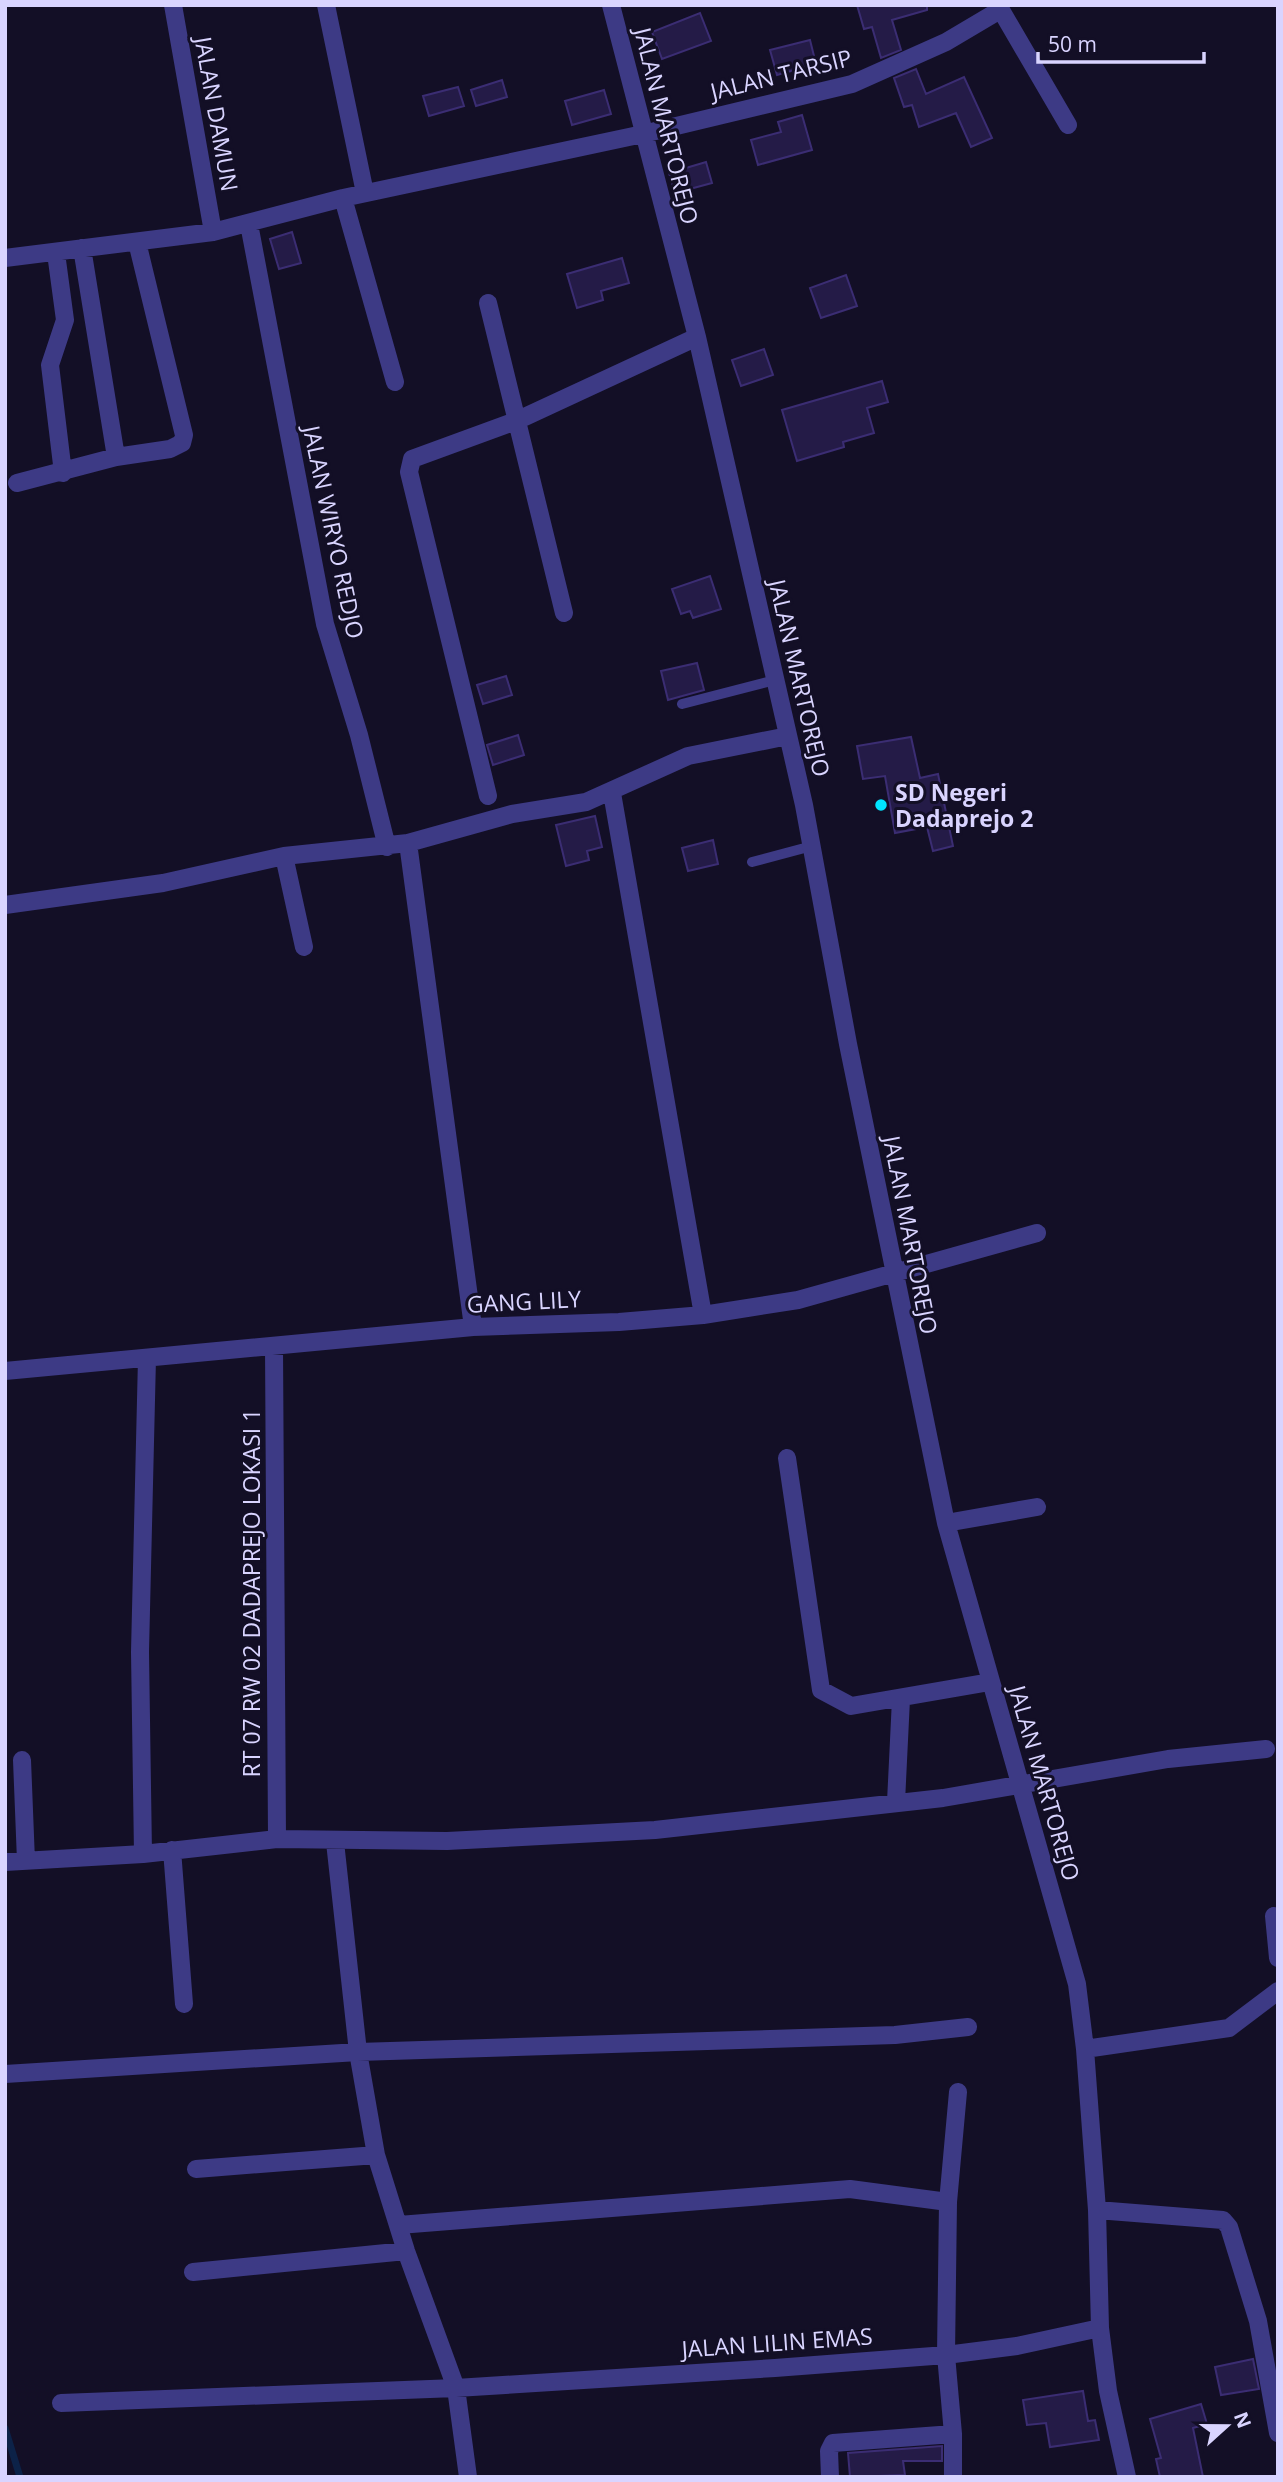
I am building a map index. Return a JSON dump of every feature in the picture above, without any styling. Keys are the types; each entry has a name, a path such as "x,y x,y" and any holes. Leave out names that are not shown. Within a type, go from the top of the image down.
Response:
{"street":[{"name":"JALAN DAMUN","path":"173,5 213,232"},
{"path":"326,5 365,193"},
{"name":"JALAN MARTOREJO","path":"611,5 697,337 788,736 812,846 893,1272 946,1523 1077,1984 1085,2049 1097,2210 1100,2328 1108,2391 1127,2477"},
{"name":"JALAN TARSIP","path":"5,258 213,232 343,198 643,134 852,84 946,43 999,7 1068,125"},
{"path":"343,198 395,382"},
{"name":"JALAN WIRYO REDJO","path":"248,224 325,624 359,735 387,847"},
{"path":"17,483 64,473 116,457 179,447 184,435 137,242"},
{"path":"82,248 116,457"},
{"path":"56,253 65,320 50,365 64,473"},
{"path":"488,303 564,613"},
{"path":"488,796 409,467 418,454 516,421 697,337"},
{"path":"5,905 163,883 284,856 387,847 485,820 586,802 612,793 688,756 788,736"},
{"path":"612,793 703,1315"},
{"path":"408,842 473,1327"},
{"path":"284,856 304,947"},
{"name":"GANG LILY","path":"5,1371 473,1327 618,1322 703,1315 798,1300 1037,1233"},
{"name":"RT 07 RW 02 DADAPREJO LOKASI 1","path":"274,1347 277,1839"},
{"path":"143,1854 140,1652 148,1358"},
{"path":"787,1458 821,1690 851,1706 990,1682"},
{"path":"946,1523 1037,1507"},
{"path":"895,1802 901,1699"},
{"path":"5,1862 143,1854 277,1839 335,1842 447,1841 655,1830 1020,1787 1168,1759 1266,1749"},
{"path":"22,1760 26,1861"},
{"path":"335,1842 358,2052 376,2155 406,2251 456,2388 468,2477"},
{"path":"172,1850 184,2004"},
{"path":"1274,1916 1278,1958"},
{"path":"1085,2049 1229,2028 1278,1991"},
{"path":"5,2074 358,2052 895,2035 968,2027"},
{"path":"953,2477 953,2434 946,2355 948,2202 958,2092"},
{"path":"196,2169 376,2155"},
{"path":"398,2225 850,2189 948,2202"},
{"path":"1097,2210 1223,2220 1229,2227 1258,2321 1278,2433"},
{"path":"193,2273 406,2251"},
{"name":"JALAN LILIN EMAS","path":"61,2403 456,2388 946,2355 1017,2346 1100,2328"},
{"path":"830,2477 829,2451 833,2442 953,2434"}],"lane":[{"path":"682,704 775,680"},
{"path":"752,862 812,846"}],"building":[{"path":"857,5 927,5 927,10 892,20 901,50 881,58 872,27 864,29"},
{"path":"700,13 711,41 662,59 652,32"},
{"path":"810,40 816,64 777,75 770,50"},
{"path":"916,69 926,94 964,77 992,138 971,147 956,113 919,127 912,105 904,107 894,78"},
{"path":"502,80 507,97 476,106 471,90"},
{"path":"458,87 464,106 429,116 423,96"},
{"path":"604,90 611,114 572,125 565,101"},
{"path":"802,115 812,150 758,165 751,140 781,132 778,122"},
{"path":"706,162 712,183 675,193 669,173"},
{"path":"292,232 301,263 279,269 270,239"},
{"path":"622,258 629,283 601,291 603,300 577,308 567,274"},
{"path":"846,275 857,306 821,318 810,288"},
{"path":"764,349 773,375 741,386 732,360"},
{"path":"882,381 888,402 867,408 874,433 843,442 844,447 797,461 782,410"},
{"path":"710,576 721,609 693,618 690,611 681,614 672,589"},
{"path":"697,663 704,690 668,700 661,671"},
{"path":"506,676 512,695 483,704 477,685"},
{"path":"518,735 524,755 493,765 487,745"},
{"path":"911,737 920,778 938,774 953,846 933,851 927,827 895,833 885,776 863,779 857,746"},
{"path":"595,816 602,847 587,851 589,860 566,866 556,825"},
{"path":"713,840 718,864 688,871 682,848"},
{"path":"1253,2359 1259,2389 1221,2395 1215,2367"},
{"path":"1083,2391 1088,2421 1095,2420 1099,2440 1050,2447 1046,2423 1027,2425 1023,2400"},
{"path":"1201,2404 1207,2424 1193,2428 1203,2477 1160,2477 1156,2459 1161,2458 1150,2419"},
{"path":"942,2446 942,2461 903,2461 905,2475 850,2477 848,2453"}],"waterway":[{"path":"5,2428 20,2477"}],"place":[{"name":"SD Negeri Dadaprejo 2","path":"881,805"}]}
